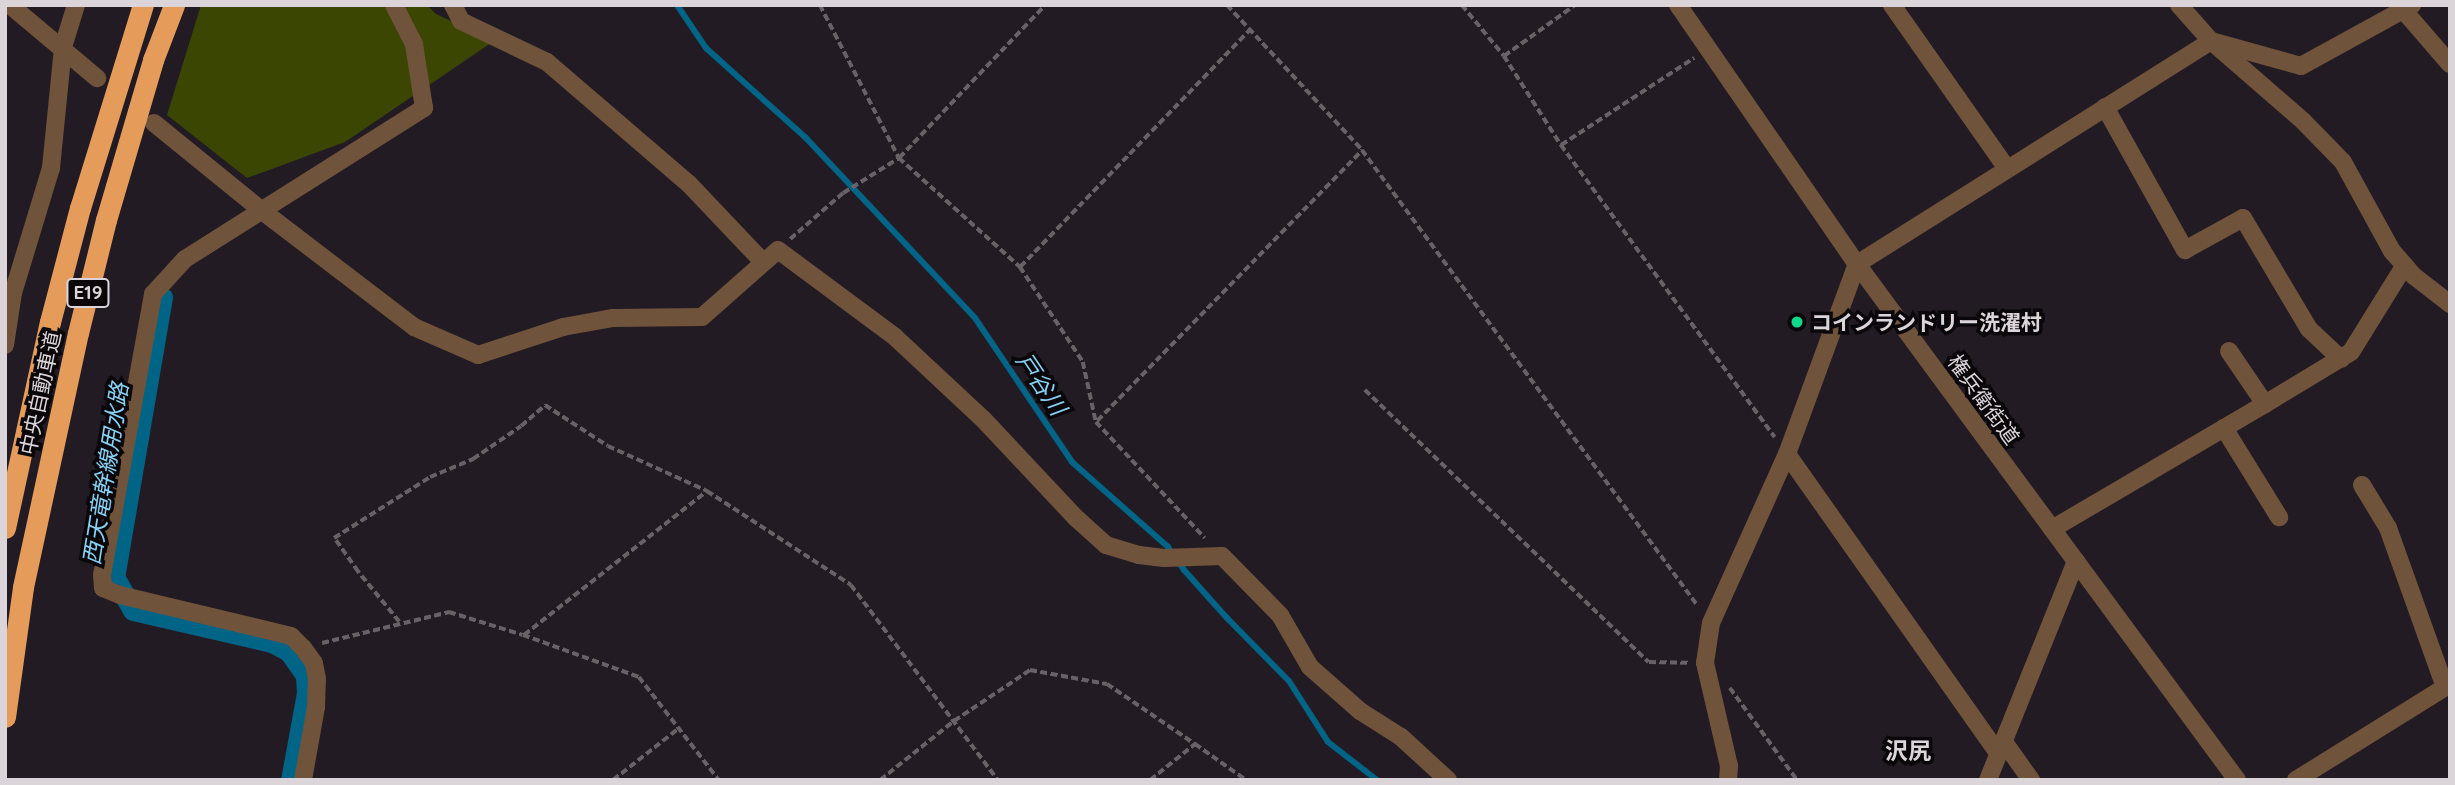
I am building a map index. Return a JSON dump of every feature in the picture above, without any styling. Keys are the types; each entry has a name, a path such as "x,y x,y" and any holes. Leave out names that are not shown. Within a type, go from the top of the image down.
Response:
{"highway":[{"name":"中央自動車道","path":"5,528 50,322 143,5"},
{"name":"中央自動車道","path":"5,717 23,587 78,333 106,220 153,60 174,5"}],"street":[{"path":"10,5 97,78"},
{"path":"5,345 13,293 51,169 62,47 76,5"},
{"path":"303,780 316,707 317,679 314,663 303,648 290,636 120,596 103,588 102,575 153,294 185,259 424,108 414,44 394,5"},
{"path":"453,5 461,21 547,62 689,184 762,261"},
{"name":"権兵衛街道","path":"1678,5 1706,50 1857,264 2237,780"},
{"path":"1892,5 2007,167"},
{"path":"2179,5 2211,41 2303,121 2343,162 2392,251 2450,304"},
{"path":"1728,780 1729,765 1705,663 1711,623 1787,454 1857,264 2007,167 2211,41 2301,66 2405,7 2450,64"},
{"path":"2105,107 2185,250 2243,218 2309,329 2341,359"},
{"path":"154,123 261,210 414,327 478,355 563,327 613,318 702,317 762,261 778,250 895,337 983,419 1074,517 1106,545 1139,555 1164,558 1223,556 1280,615 1310,667 1360,711 1401,737 1447,780"},
{"path":"2052,529 2351,352 2405,265"},
{"path":"2229,351 2264,404"},
{"path":"2224,428 2278,517"},
{"path":"1787,454 2001,748 2031,780"},
{"path":"2296,780 2447,686 2388,528 2362,485"},
{"path":"1988,780 2076,561"}],"path":[{"path":"820,5 899,158 1020,267 1083,362 1096,422 1223,556"},
{"path":"778,250 843,193 899,158 1045,5"},
{"path":"1227,5 1363,150 1711,623"},
{"path":"1462,5 1504,56 1561,145 1787,454"},
{"path":"1504,56 1575,5"},
{"path":"1020,267 1250,30"},
{"path":"1561,145 1706,50"},
{"path":"1096,422 1363,150"},
{"path":"1365,390 1649,662 1705,663"},
{"path":"399,622 334,538 430,477 473,459 521,426 545,405 607,446 707,491 850,585 998,780"},
{"path":"523,635 707,491"},
{"path":"303,648 399,622 449,612 523,635 639,677 719,780"},
{"path":"880,780 954,721 1030,670 1107,684 1245,780"},
{"path":"1728,684 1797,780"},
{"path":"613,780 679,727"},
{"path":"1150,780 1195,744"}],"green space":[{"path":"201,5 427,5 436,14 494,41 345,142 247,178 167,115"}],"waterway":[{"name":"戸谷川","path":"677,5 706,48 806,138 975,318 1072,462 1168,547 1184,570 1227,618 1289,681 1328,742 1377,780"},
{"name":"西天竜幹線用水路","path":"162,297 114,577 133,610 272,642 289,651 306,675 307,693 291,780"}],"place":[{"name":"コインランドリー洗濯村","path":"1797,322"}],"district":[{"name":"沢尻","path":"1908,751"}]}
